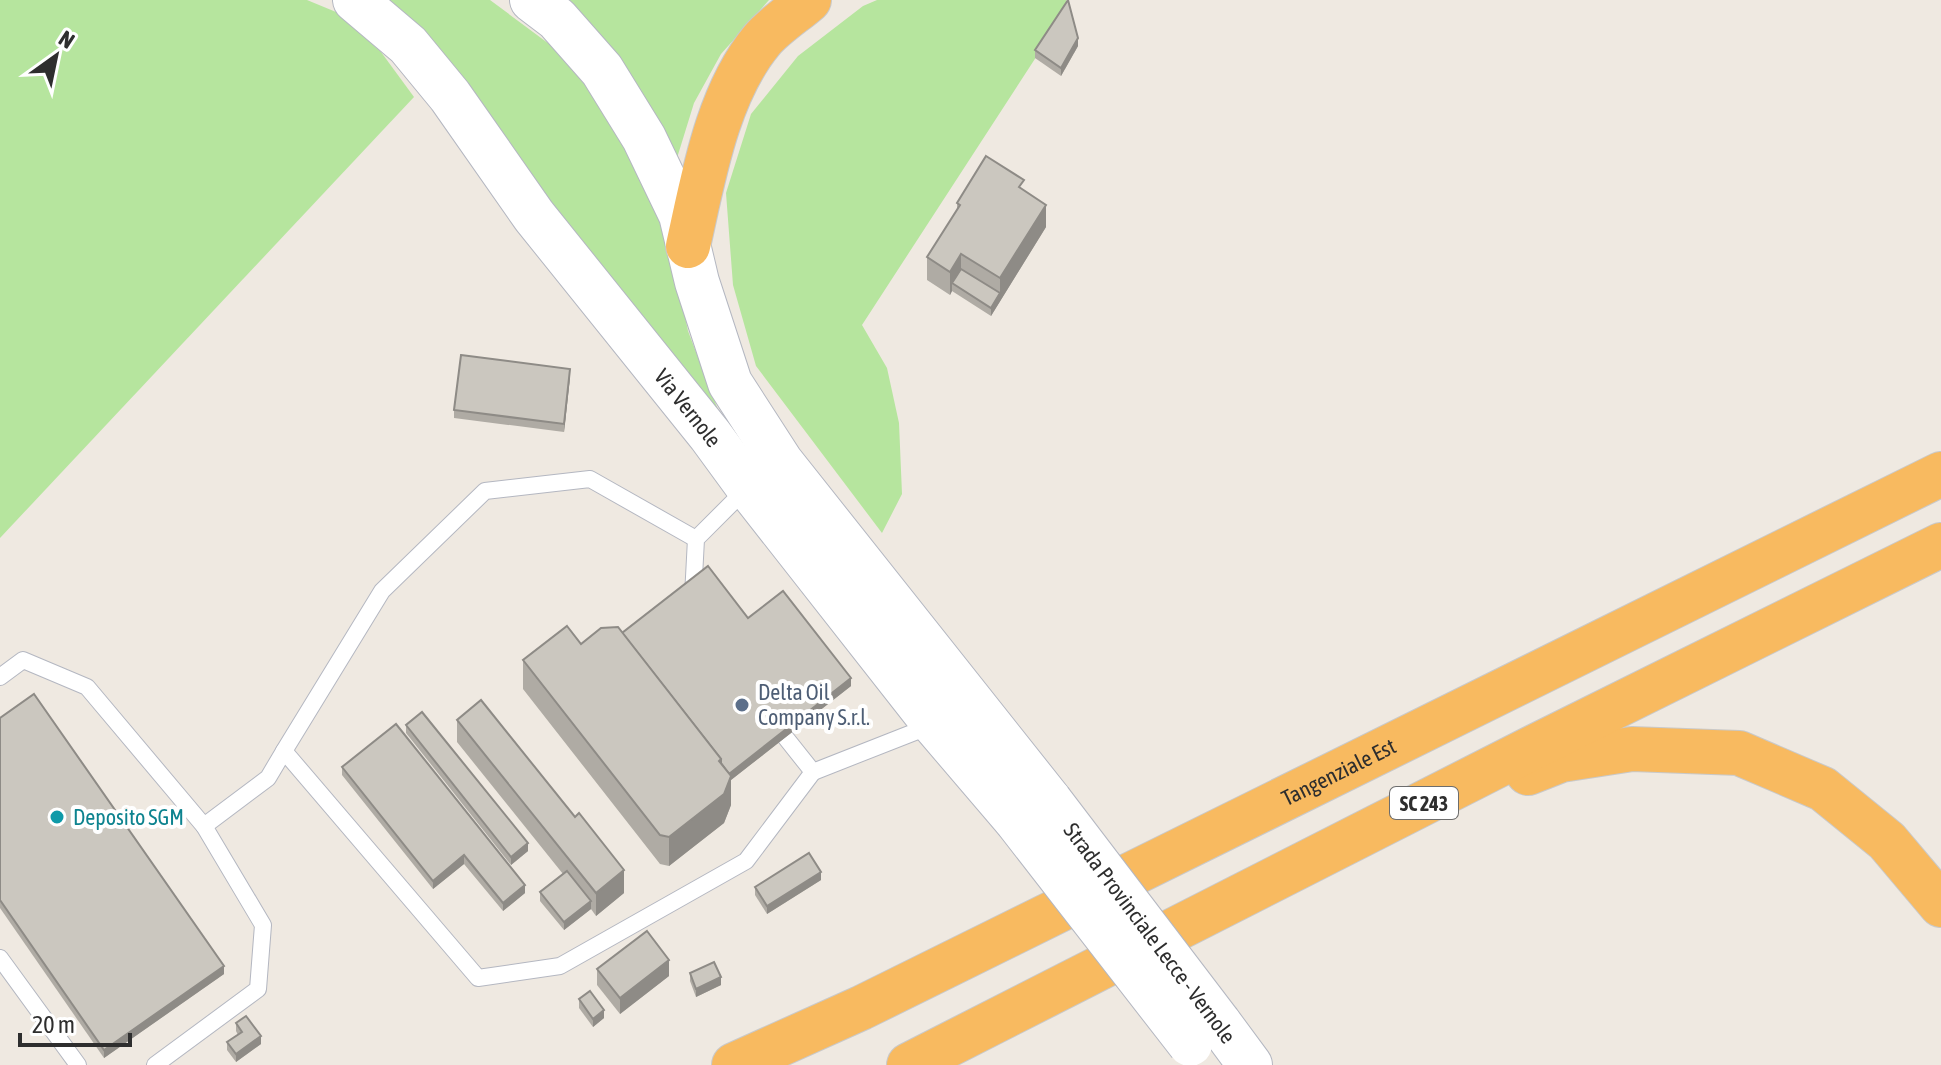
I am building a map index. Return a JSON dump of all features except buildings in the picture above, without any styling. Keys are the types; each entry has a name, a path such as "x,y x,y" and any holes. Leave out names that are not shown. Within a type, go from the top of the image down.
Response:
{"highway":[{"path":"688,246 707,161 728,97 762,40 809,0"},
{"path":"1894,496 1941,454"},
{"name":"Tangenziale Est","path":"733,1064 861,1008 1941,474"},
{"name":"SC 243","path":"909,1065 1530,749 1941,545"},
{"path":"1019,1009 1077,996 1529,772 1561,760 1632,749 1739,753 1823,789 1887,841 1941,905"}],"main road":[{"name":"Via Vernole","path":"355,0 408,45 450,96 534,216 710,435 934,724 1033,810"},
{"name":"Via Vernole","path":"532,0 557,19 602,70 644,138 681,215 697,282 730,383 781,462 1033,810"},
{"name":"Strada Provinciale Lecce - Vernole","path":"1033,810 1205,1044 1250,1065"}],"lane":[{"path":"204,826 268,778 382,591 485,491 590,479 696,539"},
{"path":"692,619 696,539 748,487"},
{"path":"0,677 23,660 87,687 204,826 263,925 258,989 155,1065"},
{"path":"766,713 813,772"},
{"path":"284,751 478,978 560,966 746,861 813,772 934,724"},
{"path":"0,958 78,1065"}],"green space":[{"path":"0,0 307,0 336,12 381,52 414,97 0,538"},
{"path":"388,0 490,0 564,55 604,106 648,183 673,258 688,331 720,415"},
{"path":"567,0 769,0 721,54 694,103 677,158"},
{"path":"877,0 1066,0 1068,8 862,325 887,368 899,423 902,494 882,533 756,366 733,285 726,193 751,114 798,56 863,6"}],"place":[{"name":"Delta Oil Company S.r.l.","path":"742,705"},
{"name":"Deposito SGM","path":"57,817"}]}
